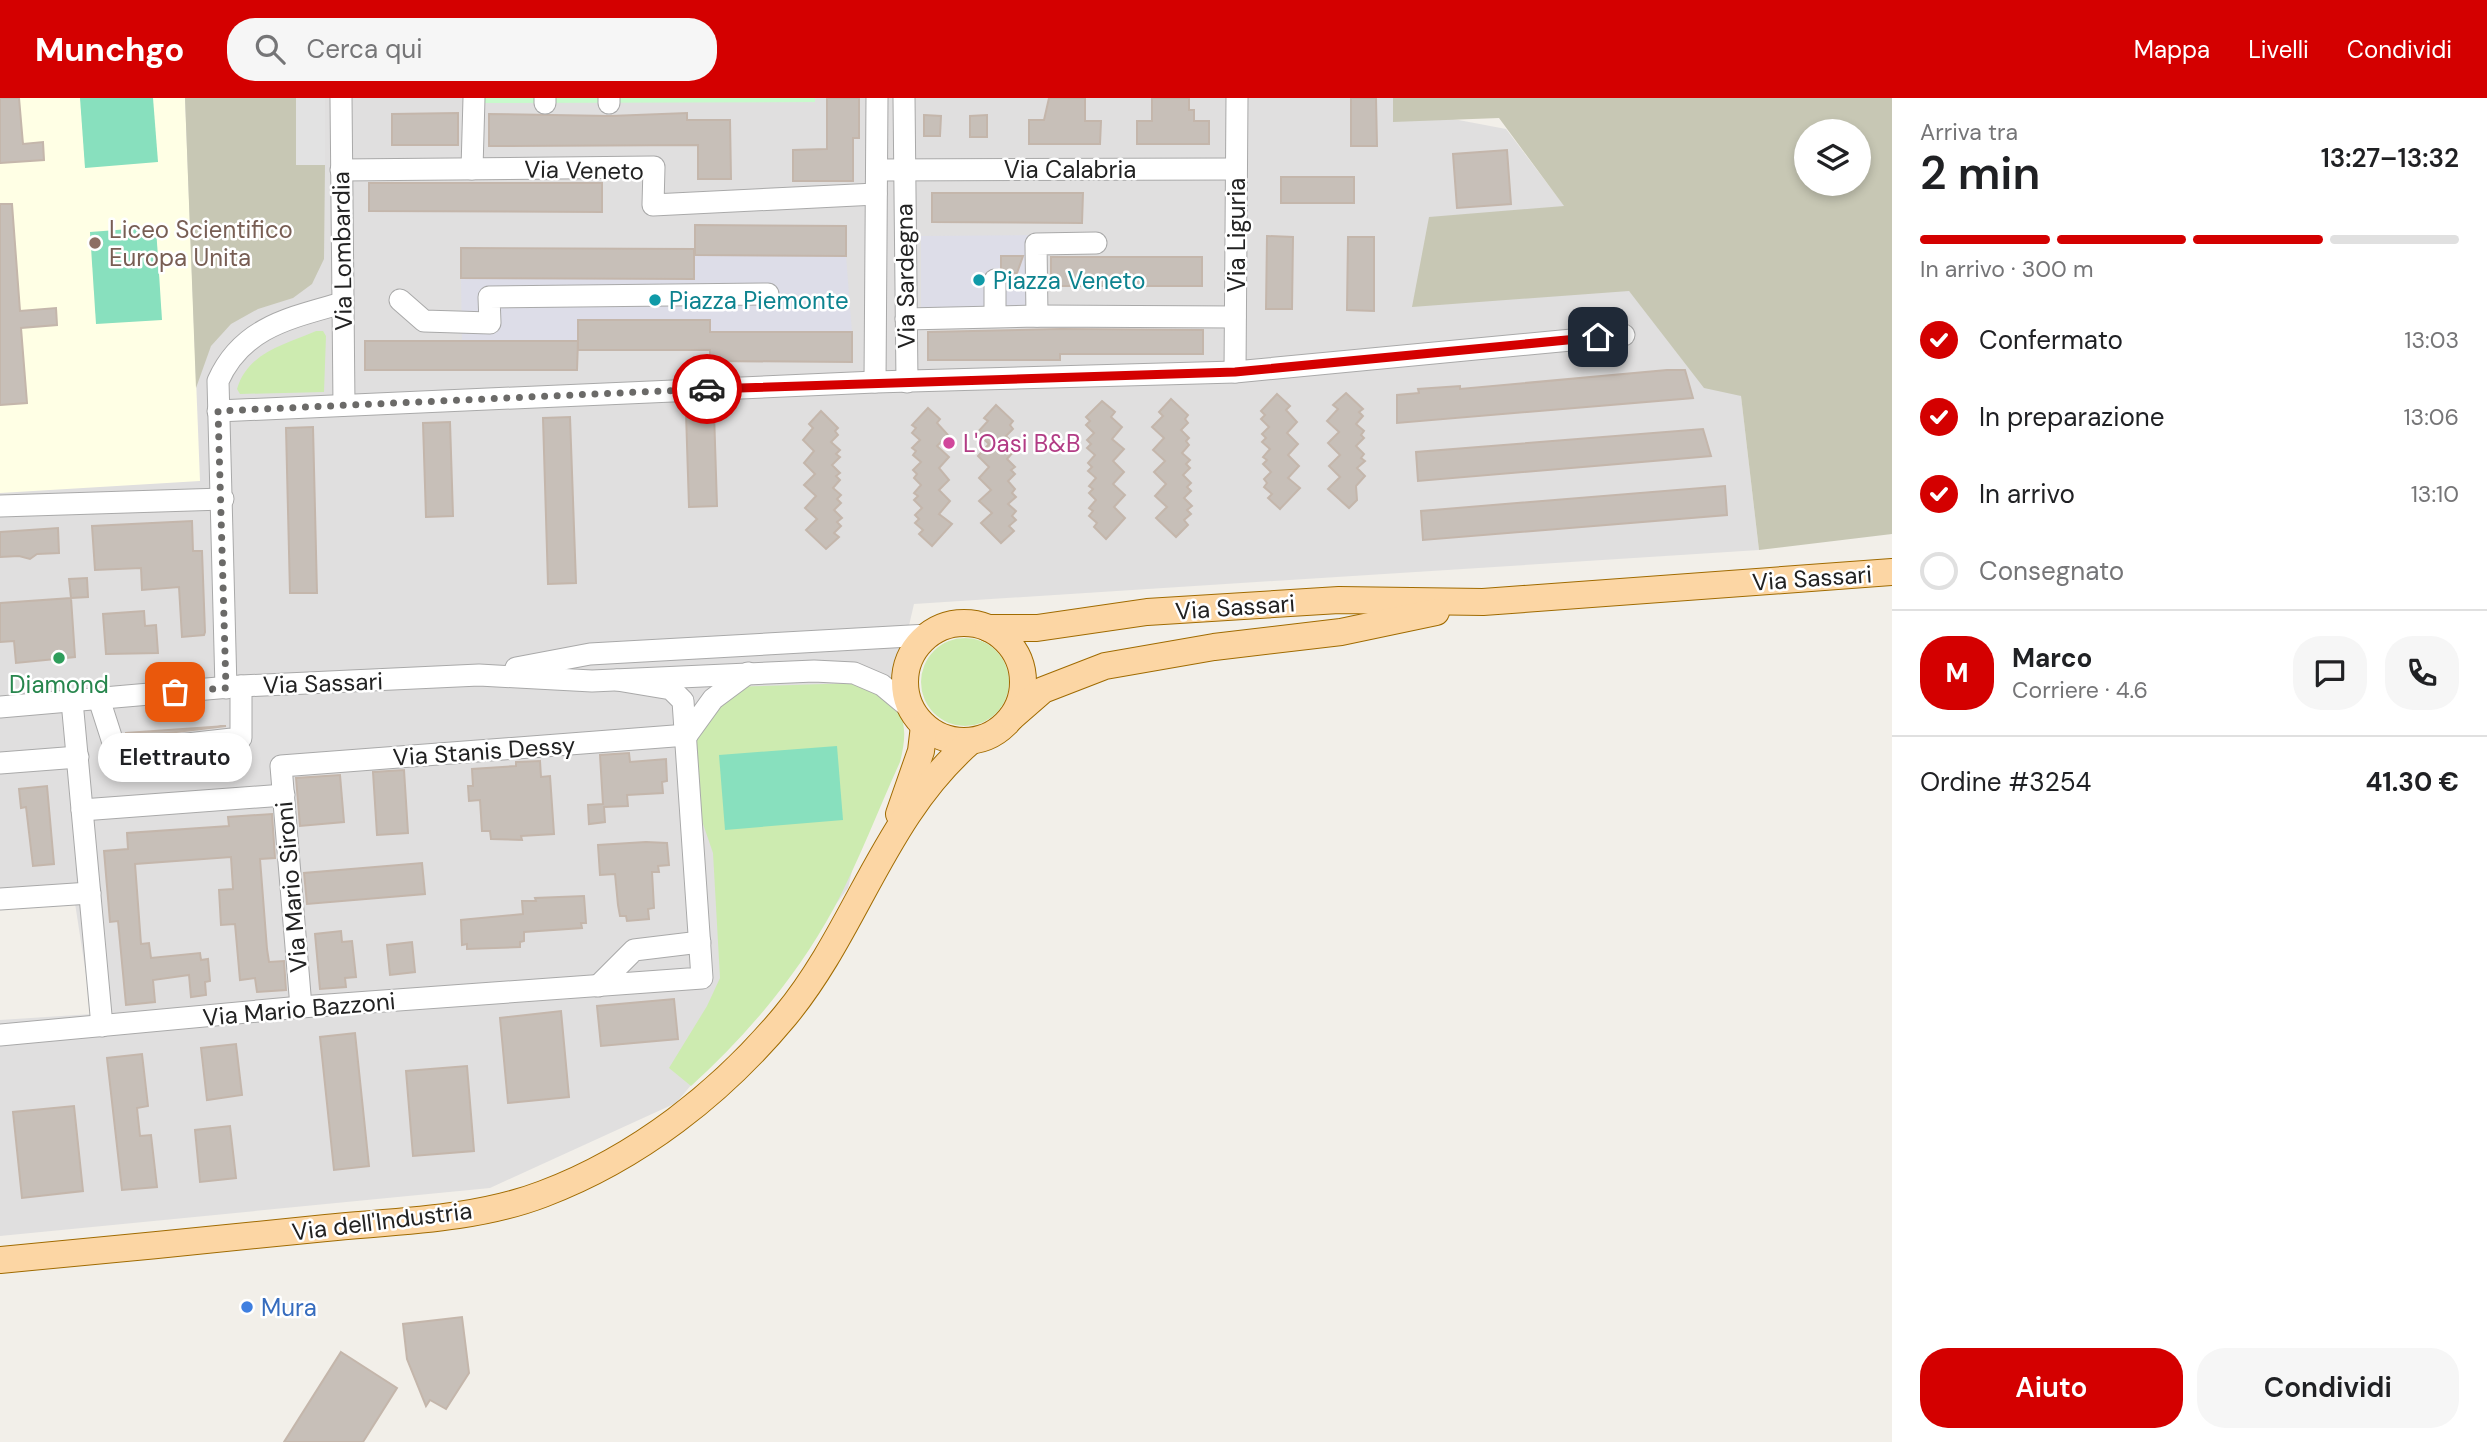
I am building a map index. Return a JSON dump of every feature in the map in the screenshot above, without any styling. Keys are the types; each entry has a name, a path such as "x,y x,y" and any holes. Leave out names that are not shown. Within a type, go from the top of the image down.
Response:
{"main road":[{"name":"Via Sassari","path":"988,628 1037,628 1147,612 1339,600 1483,602 1891,572"},
{"name":"Via Sassari","path":"1012,717 1043,690 1105,666 1214,647 1341,632 1483,602"},
{"path":"957,623 988,628 1014,651 1022,673 1022,696 1012,717 990,736 971,741 951,740 918,718 905,676 913,653 928,635 957,623"},
{"name":"Via dell'Industria","path":"892,835 920,751 918,718"},
{"name":"Via dell'Industria","path":"0,1260 453,1216 541,1195 606,1166 673,1122 734,1074 778,1024 831,948 892,835 947,762 971,741"}],"street":[{"name":"Via Lombardia","path":"341,98 344,405"},
{"path":"472,169 474,98"},
{"name":"Via Sardegna","path":"875,382 877,98"},
{"name":"Via Sardegna","path":"904,98 907,382"},
{"name":"Via Liguria","path":"1235,372 1237,98"},
{"name":"Via Veneto","path":"341,170 654,167 653,205 876,194"},
{"name":"Via Calabria","path":"904,170 1236,169"},
{"name":"Via Sardegna","path":"877,170 904,170"},
{"path":"1037,316 1037,244 1096,243"},
{"path":"995,280 995,316"},
{"path":"400,300 424,321 435,312 490,323 489,297 768,294"},
{"path":"99,699 116,752 241,738 234,687 218,381 228,359 244,342 282,321 342,303"},
{"path":"906,319 995,316 1235,317"},
{"path":"218,411 875,382 1235,372 1624,335"},
{"path":"0,506 223,499"},
{"name":"Via Sassari","path":"479,676 590,654 928,635"},
{"path":"687,735 713,699 748,673"},
{"name":"Via Sassari","path":"0,707 234,687 479,676 617,680 748,673 854,673 882,685 918,718"},
{"path":"598,986 634,950 700,942 687,735 682,701 671,689 617,680"},
{"path":"72,701 102,1026"},
{"name":"Via Stanis Dessy","path":"281,766 687,735"},
{"path":"0,763 78,757"},
{"name":"Via Mario Sironi","path":"281,766 302,1007"},
{"path":"82,810 284,796"},
{"path":"0,899 90,893"},
{"name":"Via Mario Bazzoni","path":"0,1035 302,1007 702,978 700,942"}],"shaded area":[{"path":"0,98 1422,98 1432,115 1506,129 1629,291 1741,396 1759,550 914,604 848,888 777,983 676,1103 490,1188 0,1236 0,1020 92,1014 73,890 0,897"},
{"name":"Liceo Scientifico Europa Unita","path":"0,98 185,98 200,481 0,493"},
{"path":"185,98 296,98 296,165 325,165 324,259 312,284 293,298 258,309 231,324 211,346 196,388"},
{"path":"296,98 325,98 325,165 296,165"},
{"path":"1393,98 1892,98 1892,534 1759,550 1741,396 1704,388 1629,291 1412,307 1429,217 1564,206 1499,118 1393,122"},
{"name":"Piazza Veneto","path":"1036,235 1037,316 921,317 921,236"},
{"name":"Piazza Piemonte","path":"694,255 846,256 852,332 710,332 710,320 578,341 462,341 461,278 694,279"}],"green space":[{"path":"80,98 153,98 158,162 85,168"},
{"path":"482,98 815,98 815,102 482,103"},
{"path":"156,227 162,320 96,324 90,232"},
{"path":"316,331 323,331 326,336 324,392 240,394 237,389 242,376 258,358"},
{"path":"965,638 982,641 996,651 1006,665 1009,682 1006,699 996,713 982,723 965,726 948,723 934,713 924,699 921,682 924,665 934,651 948,641"},
{"path":"856,683 883,695 899,711 904,732 900,762 860,854 820,933 788,980 752,1025 691,1086 669,1068 707,1006 720,978 713,853 690,786 687,735 729,687"},
{"path":"837,746 843,820 725,830 719,755"}],"building":[{"path":"0,98 19,98 23,144 43,142 44,160 0,163"},
{"path":"827,98 859,98 859,138 853,138 853,181 793,181 793,150 827,149"},
{"path":"1049,98 1085,98 1085,121 1101,121 1100,144 1029,144 1029,120 1044,120"},
{"path":"1152,98 1189,98 1189,110 1194,110 1194,121 1209,121 1209,144 1137,144 1137,121 1152,121"},
{"path":"1351,98 1376,98 1377,146 1351,146"},
{"path":"458,113 458,145 392,145 392,114"},
{"path":"687,113 687,120 730,120 731,179 698,179 698,145 489,146 489,114 610,116"},
{"path":"924,115 941,116 940,136 924,136"},
{"path":"987,115 987,137 970,137 970,116"},
{"path":"1507,150 1511,204 1457,208 1453,154"},
{"path":"1281,177 1354,177 1354,203 1281,203"},
{"path":"369,183 602,183 602,212 369,211"},
{"path":"932,193 1083,193 1082,223 932,222"},
{"path":"0,204 12,204 20,311 56,308 57,325 21,328 27,403 0,405"},
{"path":"695,225 846,226 846,256 695,255"},
{"path":"1267,236 1293,237 1292,309 1266,309"},
{"path":"1348,237 1374,237 1374,311 1347,310"},
{"path":"461,248 694,249 694,279 461,278"},
{"path":"1001,256 1023,256 1017,273 1006,273 1001,268"},
{"path":"1051,257 1202,257 1202,286 1051,286"},
{"path":"578,320 710,320 710,332 852,332 852,362 710,361 710,350 578,350"},
{"path":"1203,330 1203,354 1060,354 1060,360 928,360 928,332"},
{"path":"365,341 578,341 577,370 365,370"},
{"path":"1685,370 1693,398 1397,423 1397,395 1419,393 1418,389 1460,386 1460,389"},
{"path":"1346,393 1363,409 1359,412 1363,416 1356,424 1364,431 1361,435 1364,438 1356,446 1364,454 1361,458 1365,461 1357,468 1365,476 1356,486 1357,500 1349,508 1328,489 1340,477 1329,466 1340,455 1328,443 1339,432 1327,421 1338,409 1333,405"},
{"path":"1277,394 1290,406 1286,410 1297,422 1287,433 1298,444 1288,455 1299,466 1288,478 1300,488 1280,509 1268,498 1272,494 1264,487 1267,483 1264,479 1271,472 1263,464 1267,460 1263,457 1270,449 1262,442 1266,438 1262,434 1269,427 1261,419 1265,415 1261,411"},
{"path":"1171,399 1188,415 1185,419 1188,423 1181,430 1189,438 1186,441 1189,445 1182,453 1190,460 1186,464 1190,468 1183,475 1191,483 1187,487 1191,491 1184,498 1192,506 1187,510 1191,514 1184,520 1188,525 1176,537 1156,518 1167,507 1155,496 1166,484 1154,472 1165,461 1153,450 1164,438 1152,427 1163,416 1159,412"},
{"path":"1102,401 1115,412 1111,417 1122,427 1112,439 1124,449 1113,461 1124,472 1113,484 1125,495 1114,507 1125,518 1106,539 1094,527 1097,523 1089,516 1093,511 1089,508 1096,500 1089,493 1093,489 1089,486 1096,478 1088,471 1092,467 1088,463 1095,455 1087,448 1091,444 1087,440 1094,433 1086,425 1090,421 1086,417"},
{"path":"996,405 1013,421 1010,425 1013,429 1006,436 1014,444 1011,448 1014,451 1007,459 1015,467 1011,470 1015,474 1008,481 1015,489 1012,493 1016,497 1008,504 1016,511 1012,516 1016,520 1009,526 1014,531 1001,543 981,523 992,513 979,501 991,490 979,478 989,467 978,456 989,444 977,433 988,421 984,418"},
{"path":"928,408 940,419 937,423 948,435 937,446 949,457 939,468 949,480 939,490 950,501 939,514 952,524 932,546 919,534 923,530 915,523 919,519 915,515 922,508 914,500 918,496 914,493 921,485 914,478 917,474 913,470 921,462 913,455 916,451 912,448 920,440 912,433 916,428 912,425"},
{"path":"821,411 838,428 835,431 838,435 831,442 840,450 836,454 840,457 832,465 840,473 836,476 840,480 833,488 841,495 837,499 841,503 834,510 842,518 837,522 841,526 834,533 839,537 826,549 806,530 817,519 805,508 816,496 804,485 815,474 804,463 814,451 803,440 813,428 809,424"},
{"path":"714,412 717,506 689,507 686,413"},
{"path":"570,417 576,583 548,584 543,418"},
{"path":"450,422 453,516 426,517 423,423"},
{"path":"313,427 317,593 290,593 286,428"},
{"path":"1703,429 1711,456 1418,481 1416,452"},
{"path":"1725,486 1727,515 1423,540 1421,511"},
{"path":"192,521 193,551 202,551 205,632 204,635 182,637 179,587 142,590 141,568 95,570 92,526"},
{"path":"58,528 59,553 37,554 30,559 19,556 0,557 0,532"},
{"path":"87,578 88,597 71,598 69,579"},
{"path":"71,598 75,657 16,663 14,641 0,642 0,603"},
{"path":"144,611 145,626 156,625 158,653 106,654 103,614"},
{"path":"226,726 126,738 126,733"},
{"path":"228,753 229,771 129,778 128,764"},
{"path":"629,753 630,762 666,759 667,781 662,782 663,793 627,795 628,806 604,807 605,822 589,824 588,805 603,804 600,755"},
{"path":"540,761 541,777 550,776 554,834 521,836 522,840 491,839 490,831 482,831 480,800 469,801 468,786 473,786 472,769 516,766 516,762"},
{"path":"404,770 408,833 377,835 373,772"},
{"path":"340,775 344,822 300,826 296,778"},
{"path":"47,786 54,864 33,866 26,807 21,808 19,789"},
{"path":"272,814 275,858 260,859 267,949 269,962 284,961 286,990 257,992 255,978 240,980 235,924 221,925 219,890 233,889 231,857 135,864 141,944 149,943 151,958 200,953 201,960 208,959 210,981 205,982 206,995 191,997 189,975 153,980 155,1002 126,1005 118,921 110,922 104,851 128,849 127,833 229,826 228,817"},
{"path":"667,843 669,865 658,866 659,872 652,872 654,908 648,909 649,919 627,921 626,916 620,916 615,874 600,875 598,845"},
{"path":"422,863 425,894 307,904 304,873"},
{"path":"584,896 586,923 581,923 582,928 524,932 524,941 520,942 520,947 467,949 467,944 462,945 461,920 523,914 522,901 536,901 535,898"},
{"path":"341,931 342,942 352,941 356,977 345,978 346,987 320,989 315,934"},
{"path":"412,942 415,972 390,975 387,945"},
{"path":"674,999 678,1039 601,1046 597,1006"},
{"path":"561,1011 569,1097 508,1103 500,1018"},
{"path":"355,1033 369,1166 334,1170 320,1037"},
{"path":"236,1044 242,1095 207,1100 201,1048"},
{"path":"142,1054 148,1106 137,1108 140,1136 151,1135 157,1187 122,1190 107,1058"},
{"path":"467,1066 474,1151 413,1156 406,1071"},
{"path":"74,1106 83,1191 22,1198 13,1112"},
{"path":"230,1126 236,1178 200,1182 195,1130"},
{"path":"462,1317 469,1373 446,1409 430,1400 426,1406 407,1359 403,1324"},
{"path":"341,1352 397,1388 363,1442 284,1442"}],"way so far":[{"path":"175,692 226,688 223,499 218,411 707,389"}],"place":[{"name":"Liceo Scientifico Europa Unita","path":"95,243"},
{"name":"Piazza Veneto","path":"979,280"},
{"name":"Piazza Piemonte","path":"655,300"},
{"name":"L'Oasi B&B","path":"949,443"},
{"name":"Diamond","path":"59,658"},
{"name":"Elettrauto","path":"175,692"},
{"name":"Mura","path":"247,1307"}],"route":[{"path":"707,389 1235,372 1598,337"}]}
